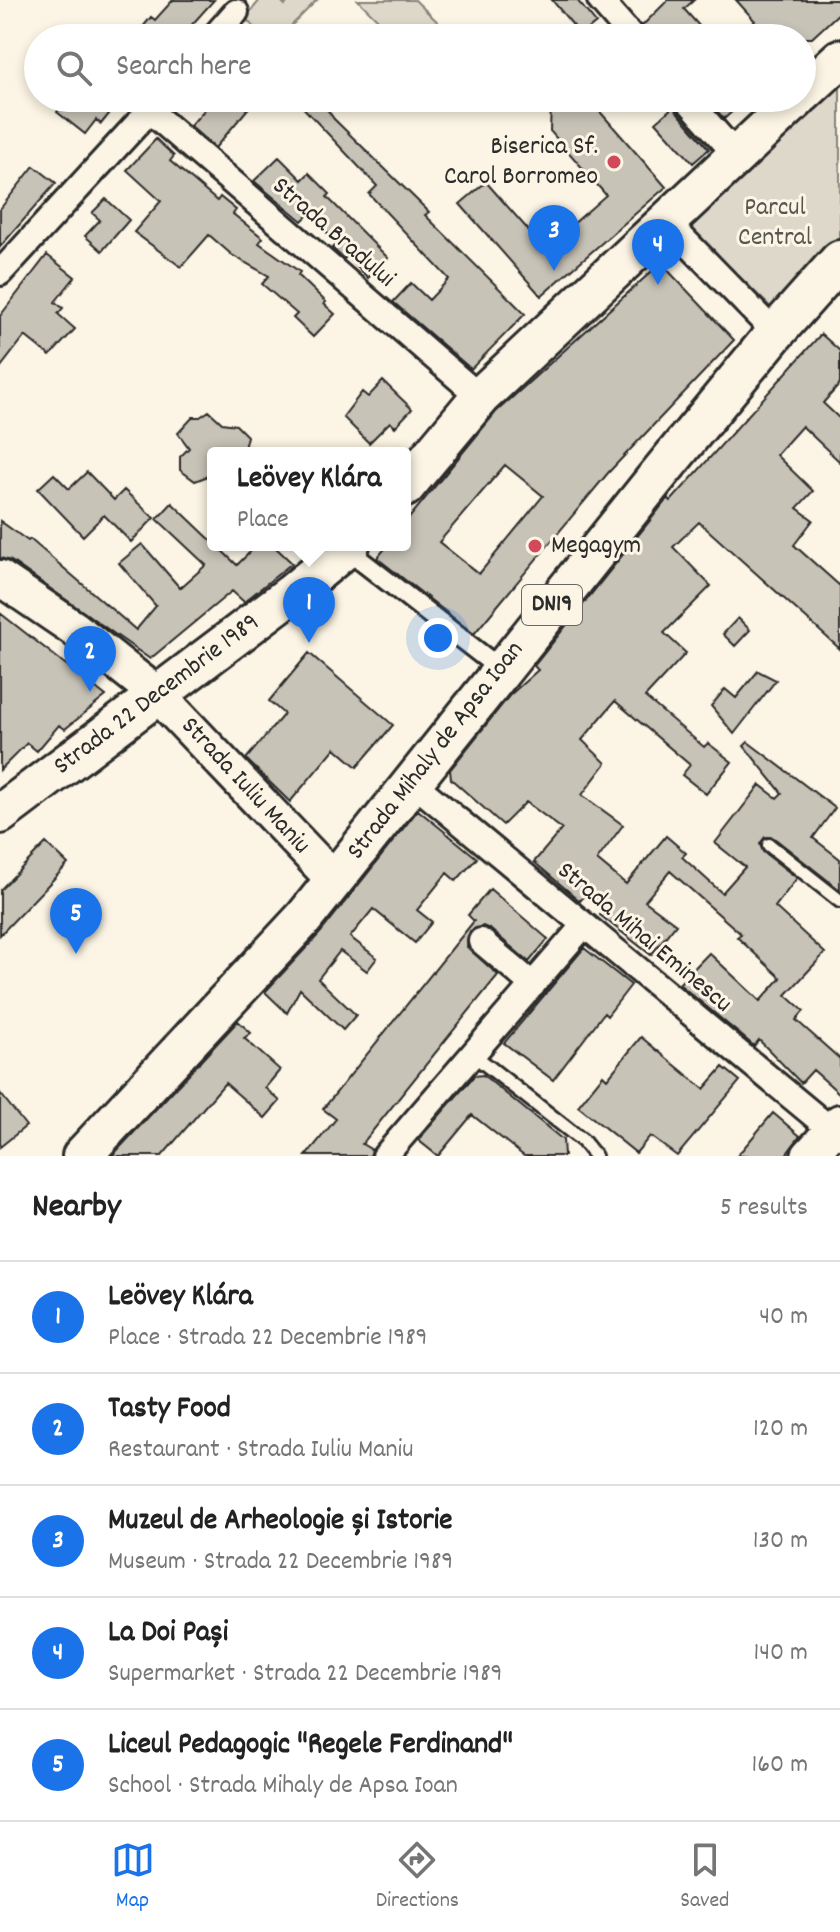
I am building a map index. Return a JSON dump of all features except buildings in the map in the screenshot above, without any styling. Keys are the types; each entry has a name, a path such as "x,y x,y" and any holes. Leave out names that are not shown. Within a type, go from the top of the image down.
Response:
{"main road":[{"path":"816,81 840,59"},
{"path":"411,480 480,397 783,112"},
{"name":"DN19","path":"775,333 840,260"},
{"name":"Strada Mihaly de Apsa Ioan","path":"82,1156 201,1033 335,881 500,669 775,333"},
{"name":"Strada 22 Decembrie 1989","path":"0,814 343,551"},
{"name":"Strada Iuliu Maniu","path":"0,578 75,629 158,695 335,881"},
{"path":"809,1156 838,1130"}],"street":[{"path":"600,0 621,24"},
{"path":"225,24 236,12"},
{"name":"Strada Bradului","path":"0,273 148,112"},
{"name":"Strada Bradului","path":"164,112 480,397"},
{"path":"698,112 737,156"},
{"path":"667,222 775,333"},
{"path":"353,551 500,669"},
{"name":"Strada Mihai Eminescu","path":"412,782 838,1130"},
{"path":"385,1156 584,925"},
{"path":"481,941 533,985"}],"lane":[{"path":"769,845 840,901"},
{"path":"471,1053 583,1141 595,1156"}],"green space":[{"path":"260,0 280,0 285,5 290,0 317,0 293,24 251,24 245,18"},
{"path":"358,0 415,0 440,24 382,24"},
{"name":"Parcul Central","path":"840,77 840,239 777,313 685,224 803,112 816,112 816,100"}],"place":[{"name":"Biserica Sf. Carol Borromeo","path":"614,162"},
{"name":"Muzeul de Arheologie și Istorie","path":"554,271"},
{"name":"La Doi Pași","path":"658,285"},
{"name":"Megagym","path":"535,546"},
{"name":"Leövey Klára","path":"309,643"},
{"name":"Tasty Food","path":"90,692"},
{"name":"Liceul Pedagogic \"Regele Ferdinand\"","path":"76,954"}]}
